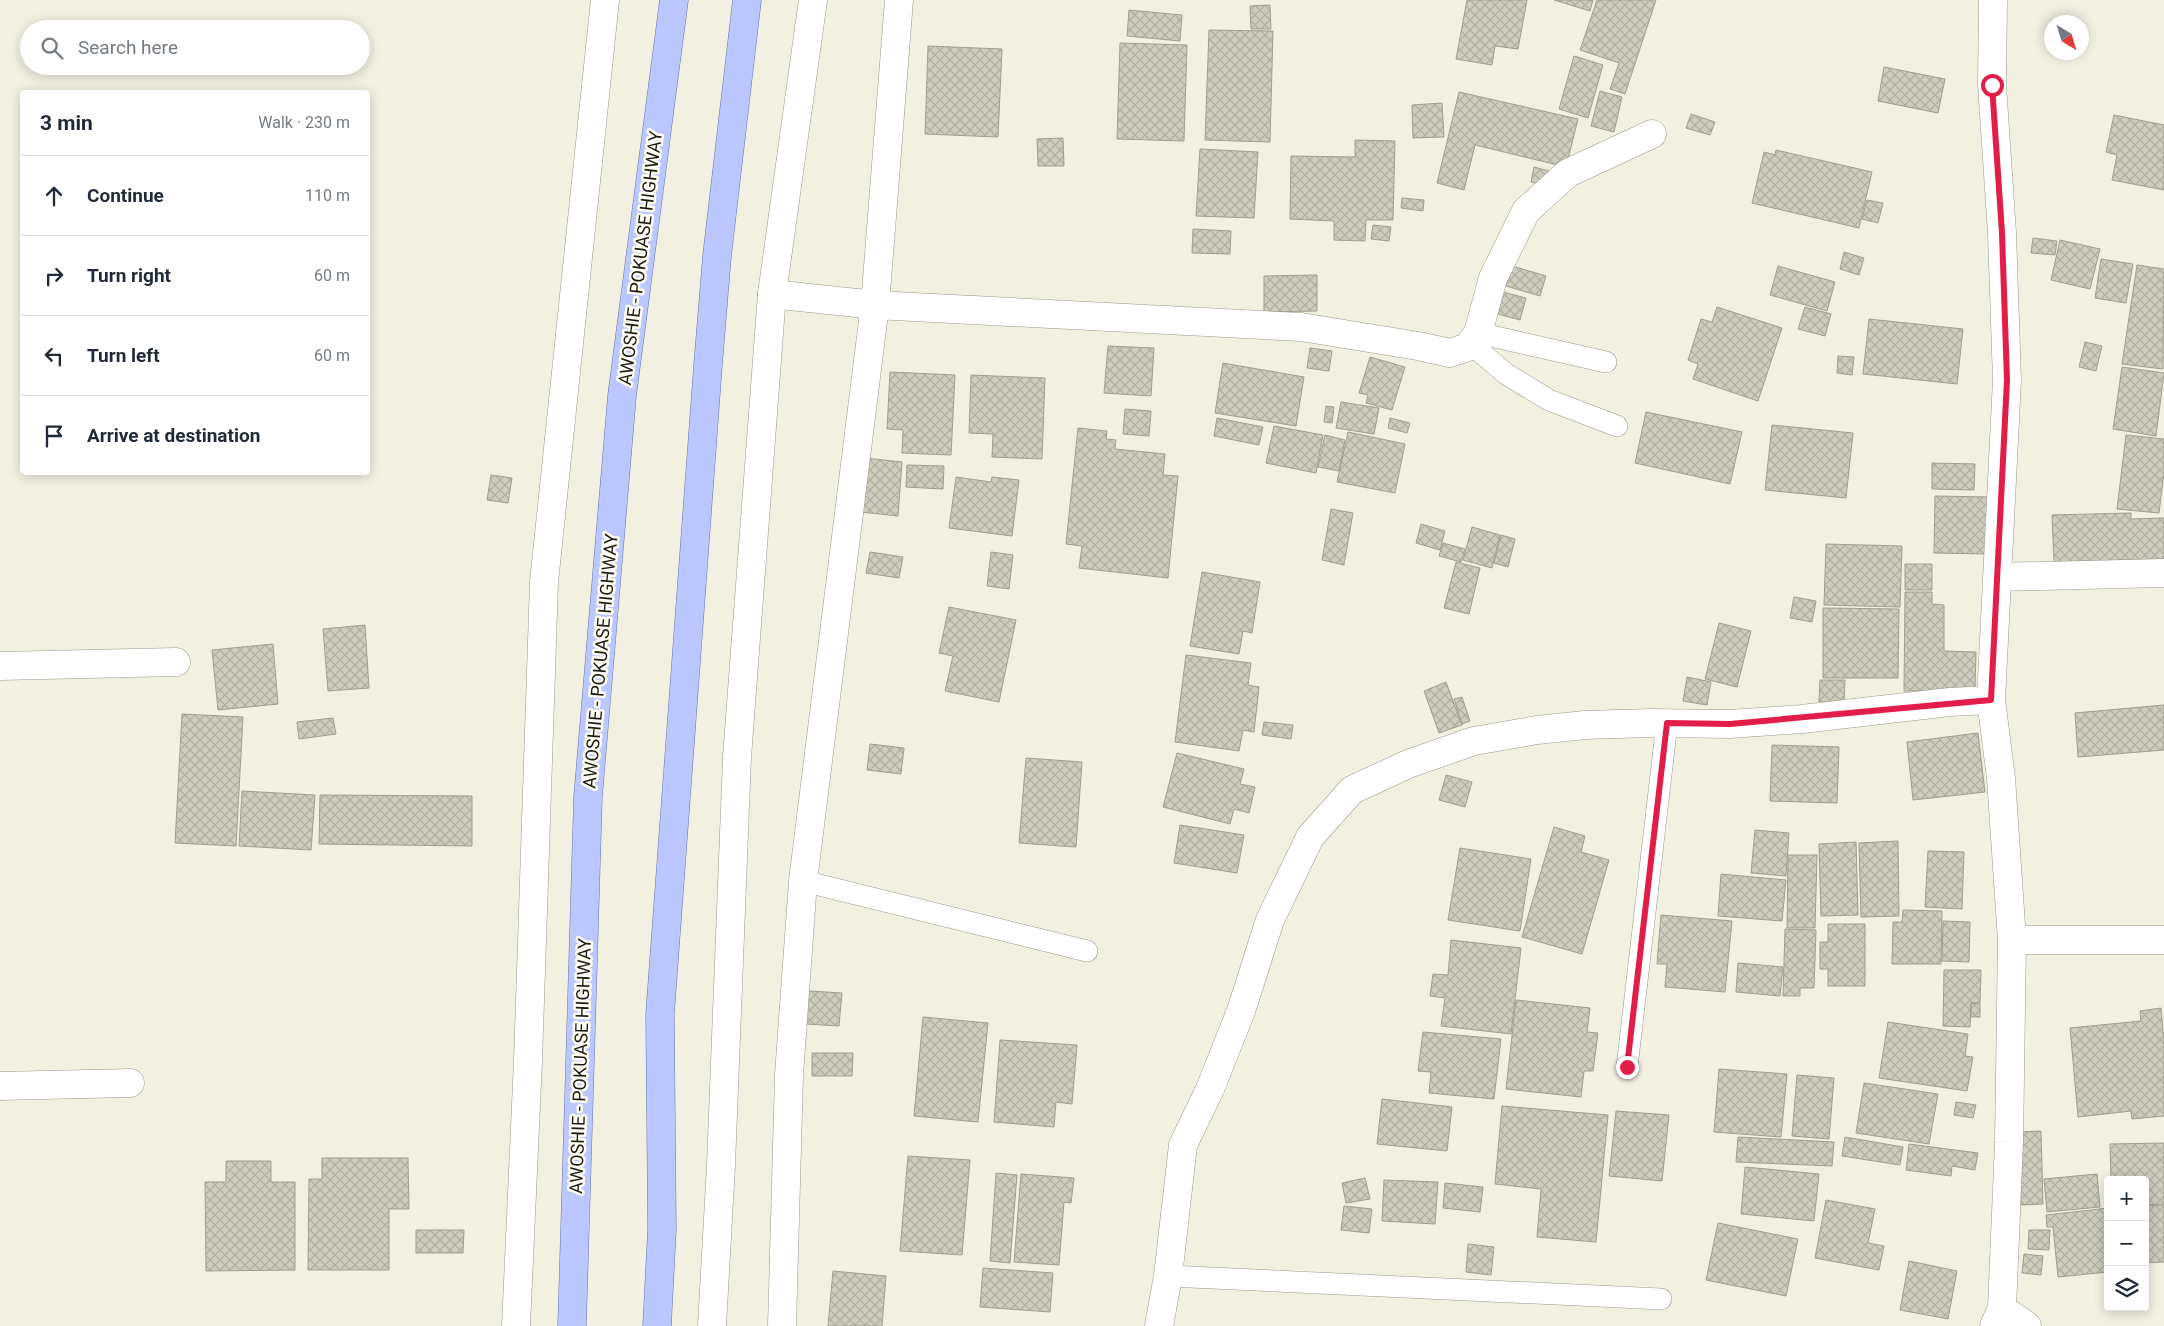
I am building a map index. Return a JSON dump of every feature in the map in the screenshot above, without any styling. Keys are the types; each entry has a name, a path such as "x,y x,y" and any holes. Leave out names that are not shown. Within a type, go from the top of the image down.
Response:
{"main road":[{"name":"AWOSHIE - POKUASE HIGHWAY","path":"572,1326 588,796 622,396 674,0"},
{"path":"657,1326 662,1228 661,1005 717,256 746,0"}],"street":[{"path":"516,1326 528,1061 544,582 605,0"},
{"path":"712,1326 721,1165 737,758 772,294 813,0"},
{"path":"782,1326 789,1075 803,881 875,305 899,0"},
{"path":"1993,0 1992,85 2002,233 2007,380 1991,700 2001,778 2012,940 2009,1142 1998,1317 2027,1326"},
{"path":"772,294 875,305 1301,327 1450,353 1468,347 1474,338 1493,278 1526,211 1568,173 1652,134"},
{"path":"1998,577 2164,573"},
{"path":"0,666 176,662"},
{"path":"1159,1326 1168,1276 1183,1145 1217,1072 1240,1011 1270,920 1310,837 1352,790 1408,764 1474,741 1537,730 1585,725 1739,724 1802,719 1941,703 1991,700"},
{"path":"2012,940 2164,940"},
{"path":"0,1086 130,1083"}],"lane":[{"path":"1474,338 1606,362"},
{"path":"1474,338 1506,374 1549,400 1617,426"},
{"path":"1627,1067 1667,723"},
{"path":"803,881 1087,951"},
{"path":"1168,1276 1661,1299"}],"building":[{"path":"1467,0 1527,0 1518,49 1495,46 1492,65 1456,59"},
{"path":"1554,0 1593,0 1590,11"},
{"path":"1597,0 1656,0 1625,94 1610,89 1619,63 1580,50"},
{"path":"1270,5 1271,29 1251,29 1250,6"},
{"path":"1129,10 1182,15 1180,41 1127,36"},
{"path":"1209,30 1273,31 1270,142 1205,140"},
{"path":"1120,43 1187,45 1184,141 1117,139"},
{"path":"928,46 1002,49 998,137 925,134"},
{"path":"1574,56 1603,65 1588,118 1559,109"},
{"path":"1884,67 1945,79 1938,113 1878,101"},
{"path":"1600,91 1622,97 1614,132 1591,126"},
{"path":"1459,92 1578,119 1566,167 1475,145 1464,190 1437,183"},
{"path":"1442,103 1444,137 1413,138 1412,105"},
{"path":"1691,114 1715,122 1710,135 1686,128"},
{"path":"2114,115 2164,125 2164,190 2112,180 2117,155 2106,152"},
{"path":"1063,138 1064,166 1038,166 1037,139"},
{"path":"1355,140 1395,141 1393,220 1366,220 1365,241 1334,240 1334,221 1290,219 1291,156 1355,157"},
{"path":"1200,149 1258,152 1254,218 1196,216"},
{"path":"1776,150 1872,172 1859,228 1752,203 1764,152 1775,155"},
{"path":"1534,167 1549,171 1546,186 1531,182"},
{"path":"1402,198 1424,200 1423,211 1401,208"},
{"path":"1867,200 1883,203 1878,223 1862,219"},
{"path":"1373,225 1391,227 1389,241 1371,239"},
{"path":"1193,229 1231,231 1230,254 1192,253"},
{"path":"2033,238 2057,241 2055,255 2031,253"},
{"path":"2060,240 2100,249 2090,289 2051,280"},
{"path":"1844,252 1864,258 1859,275 1840,269"},
{"path":"2101,259 2133,264 2126,303 2095,298"},
{"path":"2137,265 2164,269 2163,369 2122,364"},
{"path":"1512,266 1546,276 1540,296 1506,286"},
{"path":"1778,266 1835,282 1827,311 1770,295"},
{"path":"1317,275 1317,311 1264,312 1264,276"},
{"path":"1503,292 1526,298 1520,320 1498,314"},
{"path":"1717,307 1782,328 1758,401 1693,379 1698,364 1688,360 1701,319 1712,322"},
{"path":"1805,307 1831,314 1825,336 1798,329"},
{"path":"1869,319 1963,329 1957,384 1863,374"},
{"path":"2085,342 2102,346 2096,371 2079,367"},
{"path":"1108,346 1154,348 1151,396 1104,393"},
{"path":"1310,348 1332,351 1329,371 1307,368"},
{"path":"1838,356 1854,357 1852,375 1837,373"},
{"path":"1370,357 1405,367 1392,410 1366,403 1368,395 1359,393"},
{"path":"1223,363 1304,377 1296,426 1215,413"},
{"path":"2122,367 2164,373 2156,436 2113,429"},
{"path":"890,372 955,375 951,455 902,453 903,430 887,429"},
{"path":"971,375 1045,378 1042,459 992,457 993,434 969,433"},
{"path":"1341,402 1379,408 1374,434 1336,428"},
{"path":"1326,406 1334,407 1332,423 1324,422"},
{"path":"1125,409 1151,411 1149,436 1123,434"},
{"path":"1646,412 1742,432 1730,484 1635,463"},
{"path":"1217,418 1263,427 1259,445 1214,436"},
{"path":"1390,418 1410,423 1407,433 1388,428"},
{"path":"1772,425 1853,433 1846,498 1765,490"},
{"path":"1274,426 1323,435 1316,473 1266,463"},
{"path":"1078,428 1107,431 1106,439 1116,440 1115,449 1165,454 1163,475 1178,476 1168,578 1079,568 1082,546 1066,544"},
{"path":"1348,432 1405,444 1395,493 1337,482"},
{"path":"1325,435 1345,440 1339,471 1318,467"},
{"path":"2126,435 2164,439 2164,473 2159,513 2117,509"},
{"path":"865,458 902,462 898,516 860,512"},
{"path":"1932,463 1975,464 1974,490 1932,489"},
{"path":"907,465 944,466 943,489 906,487"},
{"path":"491,475 512,478 508,503 487,500"},
{"path":"956,477 991,482 992,477 1019,480 1012,536 949,528"},
{"path":"1935,496 1989,497 1987,554 1934,553"},
{"path":"1331,509 1353,513 1344,565 1322,560"},
{"path":"2131,513 2131,519 2164,518 2164,559 2054,562 2052,515"},
{"path":"1421,524 1445,531 1440,550 1416,543"},
{"path":"1472,527 1500,535 1492,568 1463,560"},
{"path":"1501,535 1515,539 1508,567 1494,563"},
{"path":"1443,543 1465,549 1461,562 1439,556"},
{"path":"1826,544 1902,546 1900,607 1824,605"},
{"path":"870,552 903,557 899,578 866,573"},
{"path":"991,552 1013,555 1009,589 987,586"},
{"path":"1456,562 1480,568 1469,614 1444,608"},
{"path":"1905,564 1932,564 1932,590 1905,590"},
{"path":"1202,572 1260,582 1252,633 1243,631 1239,654 1190,646"},
{"path":"1905,592 1932,592 1932,604 1944,605 1944,651 1976,652 1975,690 1904,691"},
{"path":"1794,597 1816,601 1812,622 1790,618"},
{"path":"949,607 1016,620 999,702 945,691 953,656 939,653"},
{"path":"1823,608 1899,609 1898,678 1823,678"},
{"path":"1719,623 1751,631 1737,687 1705,679"},
{"path":"365,625 369,688 328,691 323,629"},
{"path":"273,644 278,704 218,710 212,650"},
{"path":"1186,655 1251,663 1248,685 1259,687 1254,732 1243,730 1239,751 1175,742"},
{"path":"1687,677 1711,682 1707,705 1683,701"},
{"path":"1820,680 1845,680 1844,703 1819,702"},
{"path":"1446,682 1462,725 1439,733 1424,691"},
{"path":"1462,697 1470,721 1462,724 1454,699"},
{"path":"2164,705 2164,750 2078,757 2075,713"},
{"path":"182,714 243,717 236,846 175,843"},
{"path":"333,718 336,734 299,739 297,722"},
{"path":"1264,722 1293,725 1291,739 1262,735"},
{"path":"1978,733 1985,792 1913,800 1907,742"},
{"path":"870,744 904,748 901,774 867,770"},
{"path":"1772,745 1839,747 1837,803 1770,801"},
{"path":"1177,753 1244,769 1240,784 1255,787 1249,813 1234,809 1230,824 1163,807"},
{"path":"1026,758 1082,762 1076,847 1019,843"},
{"path":"1446,775 1472,782 1465,807 1439,800"},
{"path":"242,791 315,795 311,850 239,846"},
{"path":"320,795 472,796 472,846 319,844"},
{"path":"1180,825 1244,835 1237,873 1174,863"},
{"path":"1554,827 1585,836 1581,852 1609,860 1582,954 1522,937"},
{"path":"1755,830 1789,833 1786,876 1751,873"},
{"path":"1898,841 1899,916 1861,917 1859,843"},
{"path":"1856,842 1858,915 1821,916 1819,844"},
{"path":"1460,848 1531,859 1520,931 1448,920"},
{"path":"1928,851 1964,852 1962,909 1925,907"},
{"path":"1788,855 1817,855 1815,928 1787,928"},
{"path":"1721,874 1786,880 1782,921 1718,916"},
{"path":"1903,910 1942,911 1941,964 1892,964 1893,922 1902,922"},
{"path":"1661,915 1732,921 1725,992 1665,987 1667,964 1657,964"},
{"path":"1943,921 1970,922 1969,962 1942,961"},
{"path":"1828,924 1865,924 1865,986 1828,986 1828,969 1820,969 1820,942 1828,942"},
{"path":"1785,929 1816,930 1814,988 1800,988 1800,996 1783,996"},
{"path":"1451,940 1521,948 1511,1034 1441,1026 1445,998 1430,996 1433,974 1448,975"},
{"path":"1738,963 1783,967 1780,996 1736,992"},
{"path":"1944,970 1981,970 1980,1003 1971,1003 1970,1027 1943,1026"},
{"path":"809,991 842,993 839,1026 806,1024"},
{"path":"1516,1000 1590,1008 1587,1032 1598,1033 1593,1071 1584,1071 1581,1097 1506,1089"},
{"path":"1971,1003 1980,1004 1980,1017 1971,1017"},
{"path":"2161,1008 2164,1040 2164,1116 2132,1119 2131,1111 2078,1117 2070,1028 2141,1021 2140,1011"},
{"path":"923,1017 988,1023 978,1122 914,1116"},
{"path":"1888,1022 1968,1034 1965,1056 1973,1057 1967,1091 1879,1078"},
{"path":"1423,1032 1501,1039 1494,1099 1429,1093 1431,1072 1418,1071"},
{"path":"1000,1040 1077,1045 1072,1104 1056,1102 1054,1127 994,1122"},
{"path":"812,1053 853,1053 852,1076 812,1076"},
{"path":"1719,1069 1787,1074 1781,1137 1714,1132"},
{"path":"1797,1075 1834,1078 1829,1139 1792,1136"},
{"path":"1864,1083 1938,1094 1929,1144 1856,1133"},
{"path":"1382,1099 1452,1107 1447,1151 1377,1144"},
{"path":"1956,1102 1976,1105 1973,1118 1954,1115"},
{"path":"1502,1106 1608,1115 1596,1242 1537,1237 1541,1189 1495,1184"},
{"path":"1616,1111 1669,1115 1662,1181 1609,1176"},
{"path":"2041,1131 2043,1204 2021,1205 2020,1132"},
{"path":"1738,1137 1834,1142 1832,1166 1736,1162"},
{"path":"1845,1137 1903,1147 1900,1165 1842,1156"},
{"path":"2164,1143 2164,1204 2149,1205 2149,1176 2111,1176 2110,1144"},
{"path":"1909,1144 1978,1153 1975,1170 1952,1166 1951,1176 1906,1170"},
{"path":"908,1156 970,1160 962,1255 900,1251"},
{"path":"322,1158 408,1158 409,1209 389,1209 389,1270 308,1270 309,1179 322,1179"},
{"path":"226,1161 271,1161 271,1182 295,1182 295,1270 206,1271 205,1182 226,1182"},
{"path":"1745,1167 1819,1174 1814,1221 1741,1214"},
{"path":"996,1173 1017,1175 1010,1263 990,1261"},
{"path":"1021,1174 1074,1178 1071,1203 1064,1202 1059,1265 1014,1262"},
{"path":"2097,1174 2100,1207 2047,1212 2044,1179"},
{"path":"1365,1178 1370,1199 1346,1203 1342,1183"},
{"path":"1384,1180 1438,1182 1435,1224 1382,1221"},
{"path":"1445,1183 1483,1187 1480,1212 1443,1208"},
{"path":"1826,1200 1875,1209 1868,1243 1884,1246 1879,1270 1815,1258"},
{"path":"2164,1205 2164,1262 2149,1263 2149,1206"},
{"path":"1344,1206 1372,1209 1369,1233 1341,1230"},
{"path":"2104,1208 2104,1272 2058,1277 2053,1227 2047,1227 2046,1215"},
{"path":"1718,1223 1798,1239 1786,1296 1706,1280"},
{"path":"416,1230 464,1230 463,1253 416,1253"},
{"path":"2029,1230 2050,1230 2049,1250 2028,1249"},
{"path":"1468,1244 1494,1247 1491,1275 1466,1272"},
{"path":"2024,1254 2043,1256 2041,1275 2022,1273"},
{"path":"1909,1261 1957,1271 1948,1319 1900,1310"},
{"path":"983,1268 1053,1273 1050,1312 980,1307"},
{"path":"833,1271 886,1276 882,1326 828,1326"}],"route":[{"path":"1627,1067 1667,723 1730,724 1802,719 1950,702 1991,700 2007,380 2002,233 1992,85"}]}
